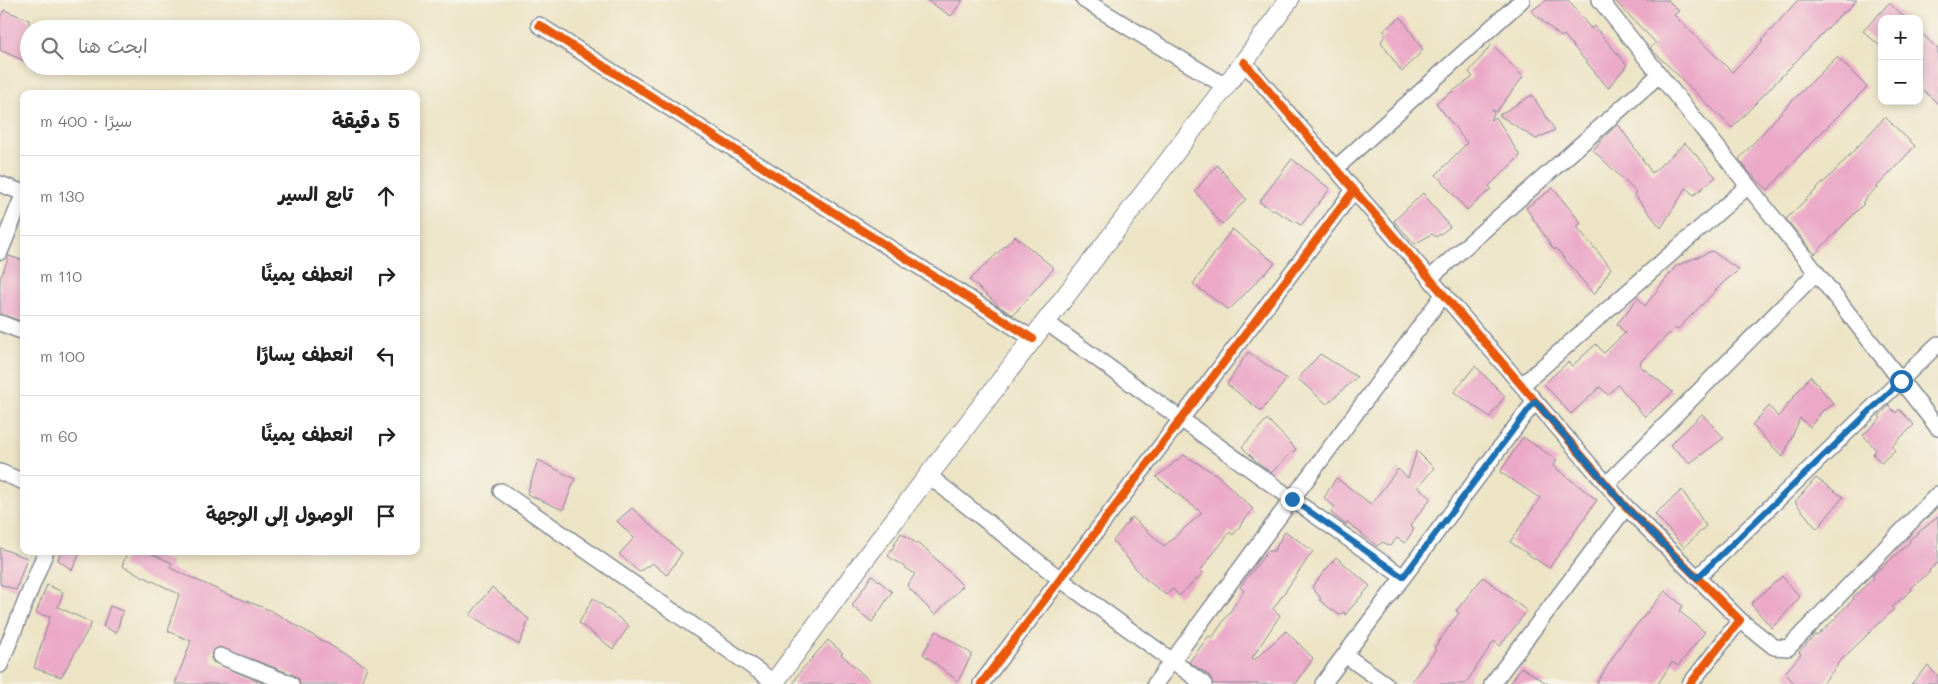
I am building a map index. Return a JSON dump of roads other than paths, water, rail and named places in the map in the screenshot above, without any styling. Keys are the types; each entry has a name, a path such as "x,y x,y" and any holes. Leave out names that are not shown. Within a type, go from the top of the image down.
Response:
{"main road":[{"path":"773,683 1244,62 1282,2"}],"street":[{"path":"1084,0 1225,86"},
{"path":"1336,168 1522,0"},
{"path":"1600,0 1938,428"},
{"path":"539,25 1032,340"},
{"path":"1244,62 1626,507 1740,620 1774,647 1788,648 1799,639 1938,494"},
{"path":"1430,278 1659,75"},
{"path":"0,184 20,192"},
{"path":"1522,385 1748,186"},
{"path":"981,684 1354,190"},
{"path":"0,252 20,203"},
{"path":"1607,484 1816,273"},
{"path":"1155,684 1444,294"},
{"path":"1046,322 1403,577"},
{"path":"0,323 20,330"},
{"path":"1697,578 1938,344"},
{"path":"1323,684 1535,401"},
{"path":"0,472 20,480"},
{"path":"929,476 1060,579 1204,684"},
{"path":"501,491 773,683"},
{"path":"1492,684 1626,507"},
{"path":"0,665 44,555"},
{"path":"1690,684 1740,620"},
{"path":"1345,655 1386,684"},
{"path":"220,656 291,684"}]}
